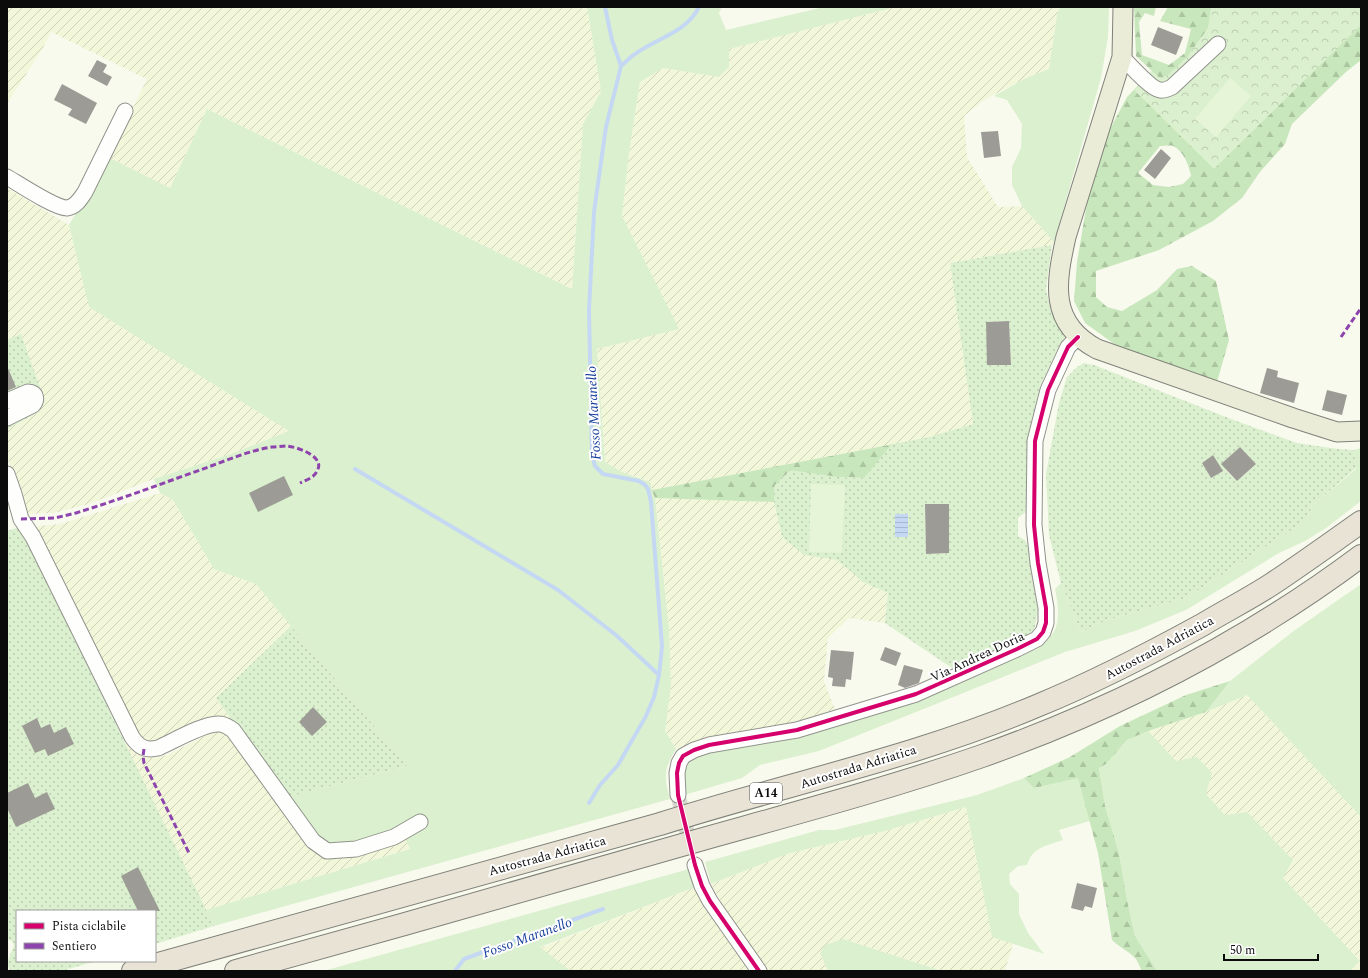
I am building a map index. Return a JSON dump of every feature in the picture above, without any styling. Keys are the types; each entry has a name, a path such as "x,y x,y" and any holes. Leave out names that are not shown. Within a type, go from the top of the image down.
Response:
{"highway":[{"name":"Autostrada Adriatica","path":"133,971 653,826 723,804 856,767 974,730 1038,706 1097,680 1158,649 1270,585 1361,522"},
{"name":"Autostrada Adriatica","path":"236,971 478,904 909,780 982,756 1048,731 1102,708 1172,674 1288,607 1361,556"}],"main road":[{"path":"1123,7 1122,57 1066,237 1060,265 1058,288 1060,301 1070,328 1087,344 1097,349 1337,432 1361,431"}],"street":[{"path":"1122,57 1152,87 1159,90 1166,90 1172,87 1218,44"},
{"path":"7,177 52,203 61,207 72,207 85,192 125,111"},
{"name":"Via Andrea Doria","path":"678,795 677,773 679,763 683,756 694,750 710,745 797,730 916,694 1037,639 1043,632 1046,623 1046,608 1038,563 1034,525 1035,441 1048,390 1068,347 1078,336"},
{"path":"7,401 28,392 34,394 36,398 33,405 7,418"},
{"path":"7,474 14,494 14,520 33,537 132,737 137,744 144,749 150,750 158,748 208,725 225,725 233,730 313,841 327,851 356,849 394,837 420,822"},
{"path":"695,865 702,886 710,901 759,971"}],"green space":[{"path":"7,7 587,7 601,91 583,124 572,289 207,109 170,188 108,157 147,79 51,32 43,48 7,104"},
{"path":"587,7 722,7 719,13 726,30 824,7 896,7 729,49 729,67 719,77 663,68 640,82 629,153 622,216 679,329 597,349 605,462 622,472 650,482 655,498 669,628 671,687 665,731 676,749 667,768 666,774 670,799 214,926 206,910 410,849 405,838 330,861 314,849 288,797 407,766 256,584 214,569 173,500 160,493 154,479 231,454 289,431 89,307 69,225 108,157 170,188 207,109 572,289 583,124 601,91"},
{"path":"896,7 1060,7 1057,15 1049,69 1024,79 984,100 964,116 967,157 998,207 1022,206 1054,242 1052,245 950,263 973,424 926,438 652,490 650,482 622,472 605,462 597,349 678,329 622,216 629,153 640,82 663,68 719,77 729,67 728,49"},
{"path":"1060,7 1109,7 1108,37 1101,78 1054,242 1022,206 1012,185 1012,167 1021,148 1022,124 1007,100 994,96 1024,79 1049,69 1057,15"},
{"path":"1134,7 1156,7 1154,16 1145,13 1139,22 1142,55 1169,65 1185,53 1191,29 1160,21 1168,7 1361,7 1361,60 1346,72 1292,124 1285,144 1260,172 1242,198 1213,221 1159,250 1096,271 1096,297 1107,307 1122,311 1157,290 1177,269 1192,266 1216,281 1229,340 1217,382 1124,351 1085,323 1074,301 1077,262 1089,191 1110,129 1127,97 1152,71 1136,56","holes":["1160,146 1173,146 1183,155 1191,176 1183,184 1169,187 1153,185 1138,173"]},
{"path":"1211,7 1361,7 1361,25 1214,169 1134,90 1152,71 1160,78 1168,75 1187,57 1208,28"},
{"path":"1230,78 1251,96 1216,137 1195,119"},
{"path":"7,188 69,225 89,307 290,431 231,454 154,479 89,504 54,513 27,514 7,457 7,429 39,412 21,334 7,340"},
{"path":"1052,245 1046,289 1051,312 1065,337 1059,346 1040,386 1028,442 1027,511 1018,518 1018,536 1025,540 1029,548 1038,611 1034,631 1020,642 955,670 885,623 888,593 863,582 837,560 804,555 782,537 774,502 774,486 790,470 838,477 864,478 891,445 926,438 973,424 950,263","holes":["1009,321 1011,364 988,365 986,322","925,504 949,504 949,553 926,554"]},
{"path":"21,334 45,401 39,412 7,429 7,340"},
{"path":"1084,363 1094,365 1231,419 1297,443 1354,450 1356,468 1312,506 1307,520 1186,598 1107,620 1081,632 1061,583 1049,535 1046,474 1059,403 1067,377 1077,367","holes":["1240,447 1256,464 1237,481 1226,470 1225,460","1213,455 1219,465 1216,468 1219,473 1211,478 1202,463"]},
{"path":"926,438 864,478 838,477 774,486 774,502 655,498 652,490"},
{"path":"1361,448 1361,501 1326,528 1305,541 1279,553 1186,610 1135,631 1065,652 819,751 760,765 742,778 684,795 683,777 685,768 698,755 919,698 1038,648 1052,635 1055,630 1058,612 1055,589 1061,583 1081,632 1107,620 1186,598 1307,520 1312,506 1356,469 1354,450"},
{"path":"811,484 845,485 842,553 809,552"},
{"path":"160,493 173,500 214,569 256,584 291,626 216,698 231,719 222,716 211,717 163,740 153,743 144,742 134,733 34,529 38,526 60,524"},
{"path":"655,498 774,502 782,537 804,555 837,560 863,582 888,593 885,623 849,618 828,638 824,681 835,709 790,724 721,735 676,749 665,731 671,687 669,628"},
{"path":"20,527 214,926 156,944 156,910 16,910 16,962 93,962 62,971 10,971 7,963 14,945 12,941 7,939 7,531"},
{"path":"1361,584 1361,817 1247,695 1206,712 1230,681 1295,630"},
{"path":"291,626 407,766 288,797 216,698"},
{"path":"1230,681 1206,712 1148,731 1127,740 1106,764 1099,768 1105,806 1119,853 1135,936 1157,971 1142,971 1136,959 1112,940 1098,853 1078,778 1034,788 1024,778 1070,757 1120,726 1186,695"},
{"path":"1247,695 1361,817 1361,971 1350,971 1360,961 1283,878 1247,812 1225,815 1148,731 1206,712"},
{"path":"221,729 405,838 410,849 206,910 124,742 135,753 155,758 167,755 212,732"},
{"path":"1148,731 1176,761 1197,757 1212,773 1206,794 1225,815 1247,812 1293,860 1283,878 1360,961 1350,971 1157,971 1135,936 1119,853 1105,806 1099,767 1106,764 1127,740"},
{"path":"1078,777 1090,821 1059,830 1063,840 1041,848 1033,854 1027,865 1018,866 1009,874 1010,884 1019,894 1019,914 1028,933 1044,954 992,937 966,807 885,831 790,853 711,884 705,862 819,830 835,830 977,795 1024,778 1035,788"},
{"path":"966,807 992,936 1013,944 1005,971 942,971 843,939 820,953 828,971 768,971 730,918 711,884 790,853 885,831"},
{"path":"689,869 695,887 540,947 568,969 573,971 323,971"},
{"path":"695,887 754,971 573,971 568,969 540,948"},
{"path":"843,939 942,971 828,971 820,953 825,945"}],"water":[{"path":"895,514 908,514 908,537 895,537"}],"building":[{"path":"1158,27 1183,37 1176,55 1151,45"},
{"path":"97,60 107,65 103,72 112,77 107,86 88,76"},
{"path":"62,84 97,103 86,124 68,115 72,109 54,100"},
{"path":"998,131 1001,156 984,158 981,132"},
{"path":"1161,149 1171,158 1155,179 1144,170"},
{"path":"1009,321 1011,365 987,365 986,322"},
{"path":"7,366 16,387 7,391"},
{"path":"1267,368 1278,371 1277,377 1299,383 1294,403 1260,393"},
{"path":"1327,390 1347,395 1342,415 1322,410"},
{"path":"1240,447 1256,464 1237,481 1221,464"},
{"path":"1213,455 1223,471 1211,478 1202,463"},
{"path":"284,476 293,495 258,512 249,493"},
{"path":"925,504 949,504 949,553 926,554"},
{"path":"885,647 901,653 896,666 880,660"},
{"path":"831,650 854,652 851,680 846,679 845,687 832,686 833,678 828,677"},
{"path":"904,665 923,670 919,683 905,688 898,685"},
{"path":"313,707 327,722 312,736 299,722"},
{"path":"37,718 41,728 50,724 54,733 66,727 74,744 48,756 45,749 35,753 22,726"},
{"path":"28,783 35,798 47,792 55,809 16,827 7,808 7,793"},
{"path":"138,867 160,911 138,910 121,876"},
{"path":"1077,883 1097,888 1092,908 1085,906 1083,911 1071,908"}],"waterway":[{"name":"Fosso Maranello","path":"589,803 600,785 618,765 646,716 654,697 659,675 662,646 651,502 648,489 639,481 603,474 595,466 592,455 589,310 594,212 606,127 621,66 612,40 605,7"},
{"name":"Fosso Maranello","path":"621,66 644,48 687,23 699,7"},
{"path":"355,469 558,590 616,635 659,675"},
{"name":"Fosso Maranello","path":"455,971 464,959 603,909"}],"tunnel":[{"path":"678,795 695,865"}],"marked path":[{"path":"1341,337 1361,308"},
{"path":"21,519 55,518 76,513 244,454 272,447 287,446 298,448 310,454 318,461 319,466 316,473 300,483"},
{"path":"144,749 144,763 190,855"}],"cycle path":[{"path":"759,971 710,901 702,886 695,865 678,795 677,773 679,763 683,756 694,750 709,745 797,730 916,694 1037,639 1043,632 1046,623 1046,608 1038,563 1034,525 1035,441 1048,390 1068,347 1078,337"}]}
